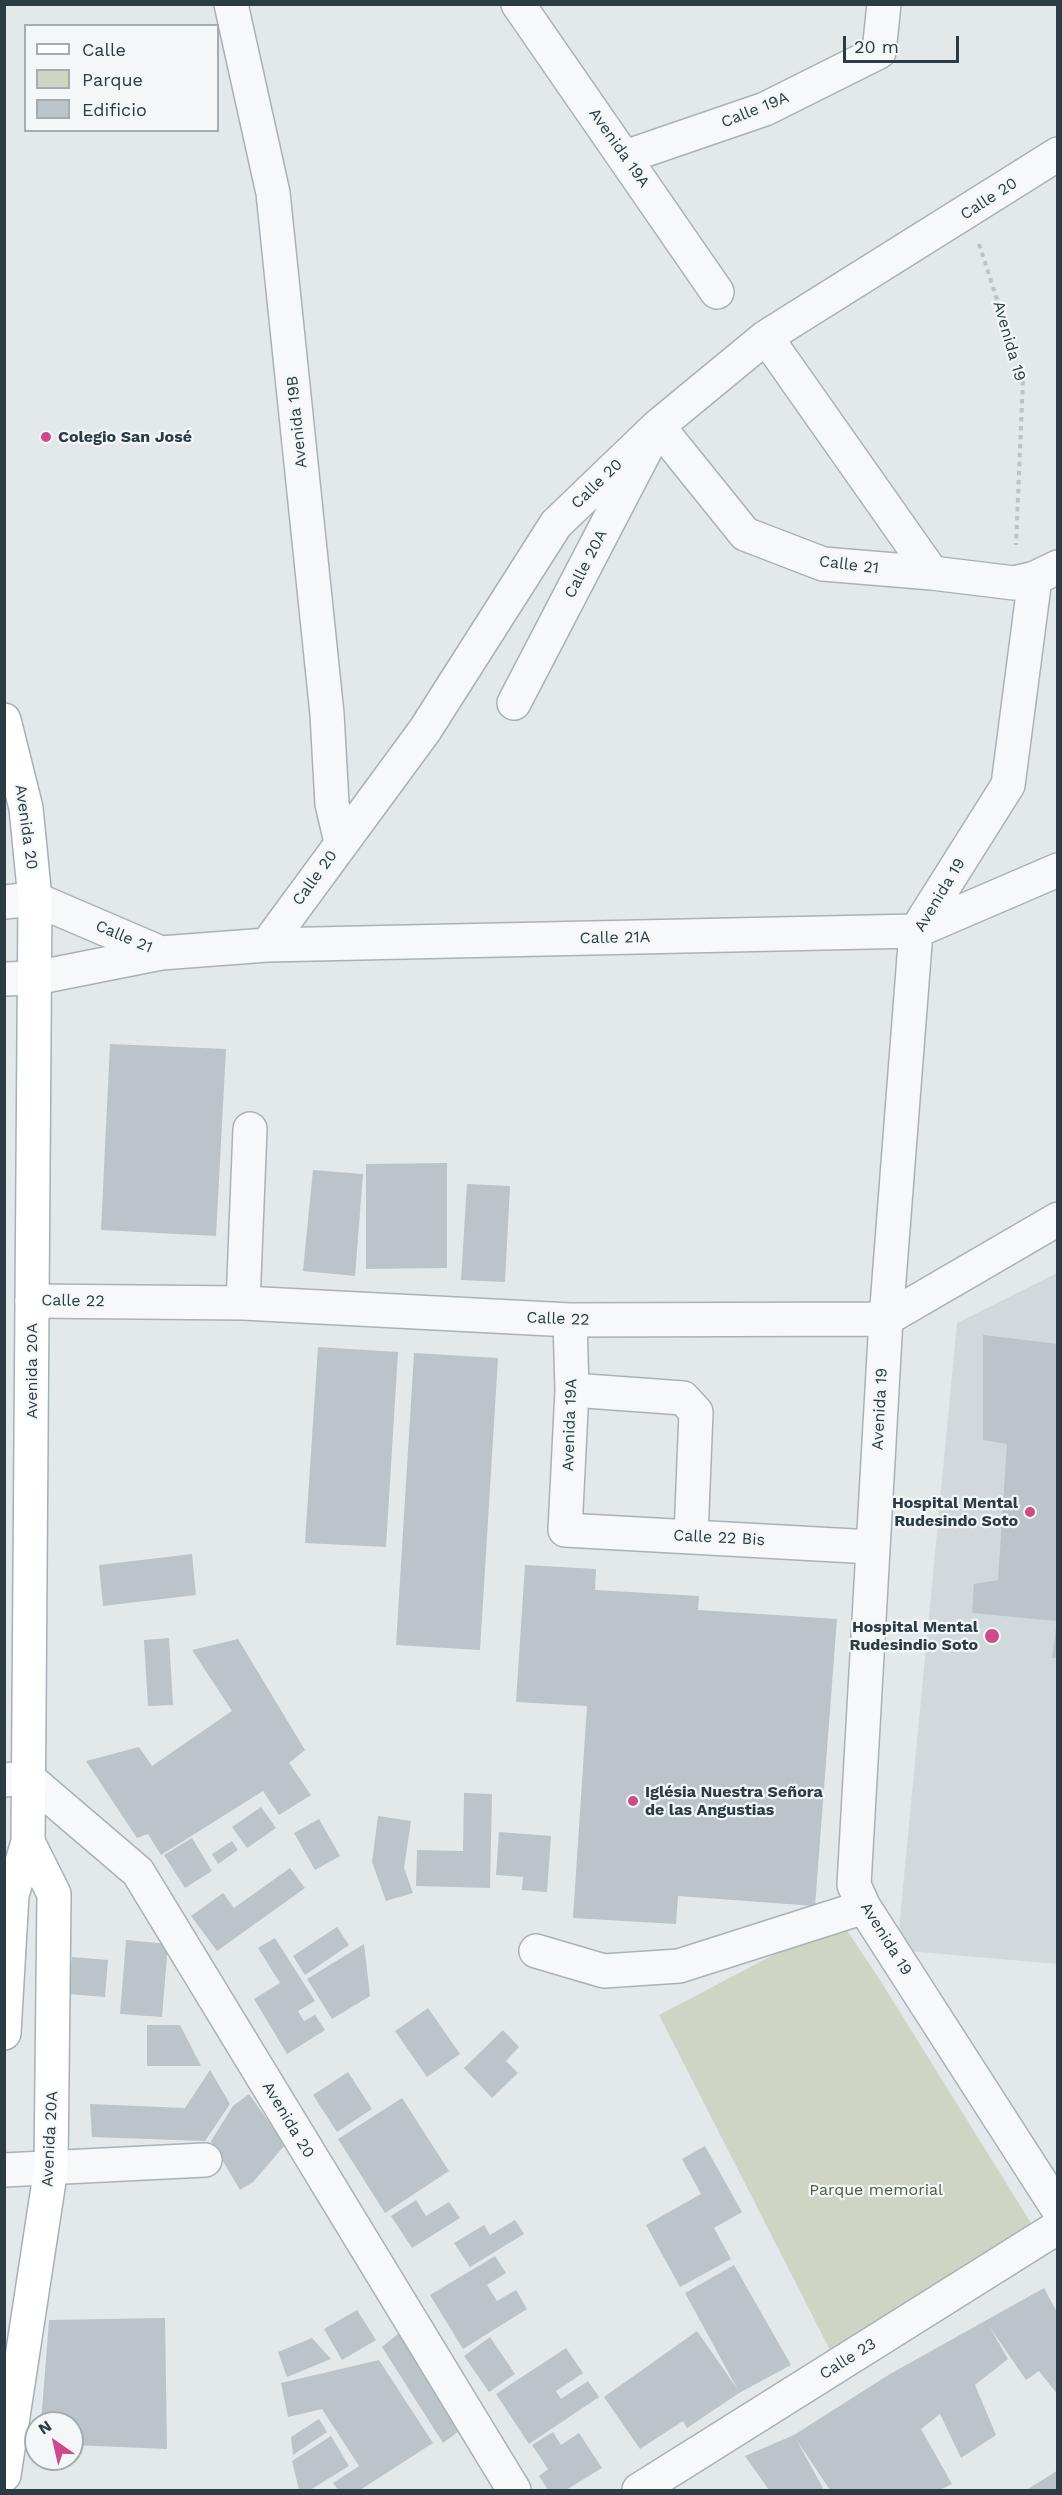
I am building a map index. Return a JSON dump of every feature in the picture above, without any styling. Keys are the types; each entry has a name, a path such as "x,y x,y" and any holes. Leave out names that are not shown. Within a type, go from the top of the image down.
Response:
{"main road":[{"name":"Avenida 20","path":"4,720 26,808 20,901"},
{"name":"Avenida 20A","path":"4,2475 51,2168 54,1894 28,1842 16,1779 32,1301 20,979 20,901"},
{"name":"Avenida 20A","path":"4,2033 12,1895 28,1842"}],"street":[{"name":"Avenida 19B","path":"231,4 273,194 327,714 332,804 342,842"},
{"name":"Avenida 19A","path":"518,4 717,292"},
{"name":"Calle 19A","path":"625,157 765,109 879,51 884,4"},
{"name":"Calle 20","path":"267,945 425,730 556,524 658,426 766,337 969,212 1058,154"},
{"path":"766,337 932,573"},
{"name":"Calle 21","path":"658,426 745,534 823,564 932,573 1036,576"},
{"name":"Calle 20A","path":"514,703 658,426"},
{"name":"Avenida 19","path":"1036,576 1008,786 916,931 886,1319 854,1885 864,1908 1058,2209"},
{"name":"Calle 21A","path":"161,953 267,945 916,931 1058,870"},
{"name":"Calle 21","path":"20,901 161,953"},
{"name":"Calle 21","path":"20,979 161,953"},
{"path":"243,1303 250,1129"},
{"name":"Calle 22","path":"32,1301 243,1303 570,1320 886,1319 1058,1219"},
{"name":"Avenida 19A","path":"565,1530 572,1390 570,1320"},
{"path":"572,1390 684,1398 696,1412 691,1536"},
{"name":"Calle 22 Bis","path":"565,1530 872,1547"},
{"name":"Avenida 20","path":"16,1779 138,1872 514,2490"},
{"path":"536,1951 604,1971 679,1966 864,1908"},
{"path":"4,2170 205,2160"},
{"name":"Calle 23","path":"639,2490 1058,2227"}],"path":[{"name":"Avenida 19","path":"969,212 1023,379 1036,576"}],"shaded area":[{"name":"Hospital Mental Rudesindio Soto","path":"1057,1273 1057,1964 897,1950 957,1323"}],"green space":[{"name":"Parque memorial","path":"840,1920 880,1980 1036,2231 832,2354 659,2015"}],"building":[{"path":"110,1044 226,1049 216,1236 101,1230"},
{"path":"447,1163 447,1268 366,1269 366,1164"},
{"path":"313,1170 363,1174 355,1276 303,1271"},
{"path":"467,1184 510,1186 505,1282 461,1280"},
{"name":"Hospital Mental Rudesindo Soto","path":"983,1335 1058,1344 1058,1658 1052,1658 1057,1621 972,1613 974,1584 998,1580 1007,1444 983,1440"},
{"path":"318,1347 398,1352 386,1547 305,1543"},
{"path":"414,1353 498,1358 480,1650 396,1645"},
{"path":"192,1554 196,1595 103,1606 99,1565"},
{"path":"525,1565 596,1569 595,1590 699,1596 698,1610 837,1619 815,1906 678,1896 676,1924 573,1918 587,1706 516,1702"},
{"path":"169,1638 173,1705 148,1706 144,1640"},
{"path":"238,1639 305,1750 289,1763 311,1795 279,1815 263,1791 161,1855 148,1834 137,1838 86,1761 139,1747 152,1766 232,1711 192,1650"},
{"path":"464,1793 492,1794 490,1888 416,1886 417,1850 463,1851"},
{"path":"261,1807 276,1828 247,1848 232,1827"},
{"path":"378,1816 411,1821 404,1868 413,1893 386,1901 372,1862"},
{"path":"319,1819 340,1856 315,1870 294,1833"},
{"path":"499,1832 551,1836 547,1892 522,1890 523,1877 496,1875"},
{"path":"192,1838 212,1871 185,1888 164,1855"},
{"path":"232,1841 238,1850 218,1864 212,1854"},
{"path":"290,1868 305,1888 217,1951 191,1916 223,1893 234,1908"},
{"path":"337,1927 349,1945 305,1975 293,1956"},
{"path":"275,1938 315,2001 298,2011 304,2021 315,2015 325,2030 287,2054 254,1999 280,1983 258,1948"},
{"path":"126,1940 168,1944 162,2017 120,2014"},
{"path":"364,1944 370,1996 332,2019 307,1979"},
{"path":"72,1957 108,1960 105,1997 68,1994"},
{"path":"428,2008 460,2054 427,2077 395,2031"},
{"path":"147,2025 180,2025 201,2066 147,2066"},
{"path":"503,2030 519,2047 506,2061 518,2073 492,2098 464,2068"},
{"path":"210,2070 230,2104 205,2141 92,2137 90,2104 185,2108"},
{"path":"348,2072 372,2109 337,2132 313,2095"},
{"path":"249,2094 285,2145 253,2182 240,2190 211,2141 233,2106"},
{"path":"402,2098 449,2171 385,2213 338,2139"},
{"path":"705,2146 742,2212 714,2228 731,2259 680,2287 646,2225 701,2194 682,2159"},
{"path":"416,2200 426,2216 449,2202 460,2218 412,2248 391,2216"},
{"path":"515,2220 524,2234 470,2267 454,2243 484,2225 490,2235"},
{"path":"495,2256 506,2273 487,2285 497,2301 516,2290 527,2309 463,2349 430,2295"},
{"path":"734,2265 791,2365 739,2393 687,2428 683,2421 640,2449 604,2397 697,2331 738,2390 685,2293"},
{"path":"1044,2288 1058,2314 1058,2395 1039,2371 1026,2380 989,2326 1008,2359 975,2385 996,2435 961,2458 940,2414 921,2429 952,2484 940,2490 830,2490 796,2439 824,2490 769,2490 745,2456 794,2435 890,2374"},
{"path":"357,2310 376,2340 342,2360 324,2329"},
{"path":"165,2318 167,2449 84,2446 84,2411 42,2411 49,2320"},
{"path":"399,2333 459,2431 443,2443 382,2347"},
{"path":"490,2337 515,2374 489,2392 464,2356"},
{"path":"312,2338 331,2359 287,2377 278,2352"},
{"path":"566,2348 583,2373 556,2391 561,2399 588,2381 599,2397 529,2444 496,2394"},
{"path":"379,2360 433,2443 360,2490 338,2490 333,2483 359,2466 322,2409 288,2417 281,2383"},
{"path":"319,2419 327,2432 293,2455 291,2437"},
{"path":"553,2432 561,2445 579,2433 602,2468 566,2490 548,2490 539,2476 548,2469 532,2445"},
{"path":"331,2436 349,2466 310,2490 299,2490 292,2461"},
{"path":"1058,2470 1058,2490 1026,2490 1044,2479"}],"place":[{"name":"Colegio San José","path":"46,437"},
{"name":"Hospital Mental Rudesindo Soto","path":"1030,1512"},
{"name":"Hospital Mental Rudesindio Soto","path":"992,1636"},
{"name":"Iglésia Nuestra Señora de las Angustias","path":"633,1801"}]}
